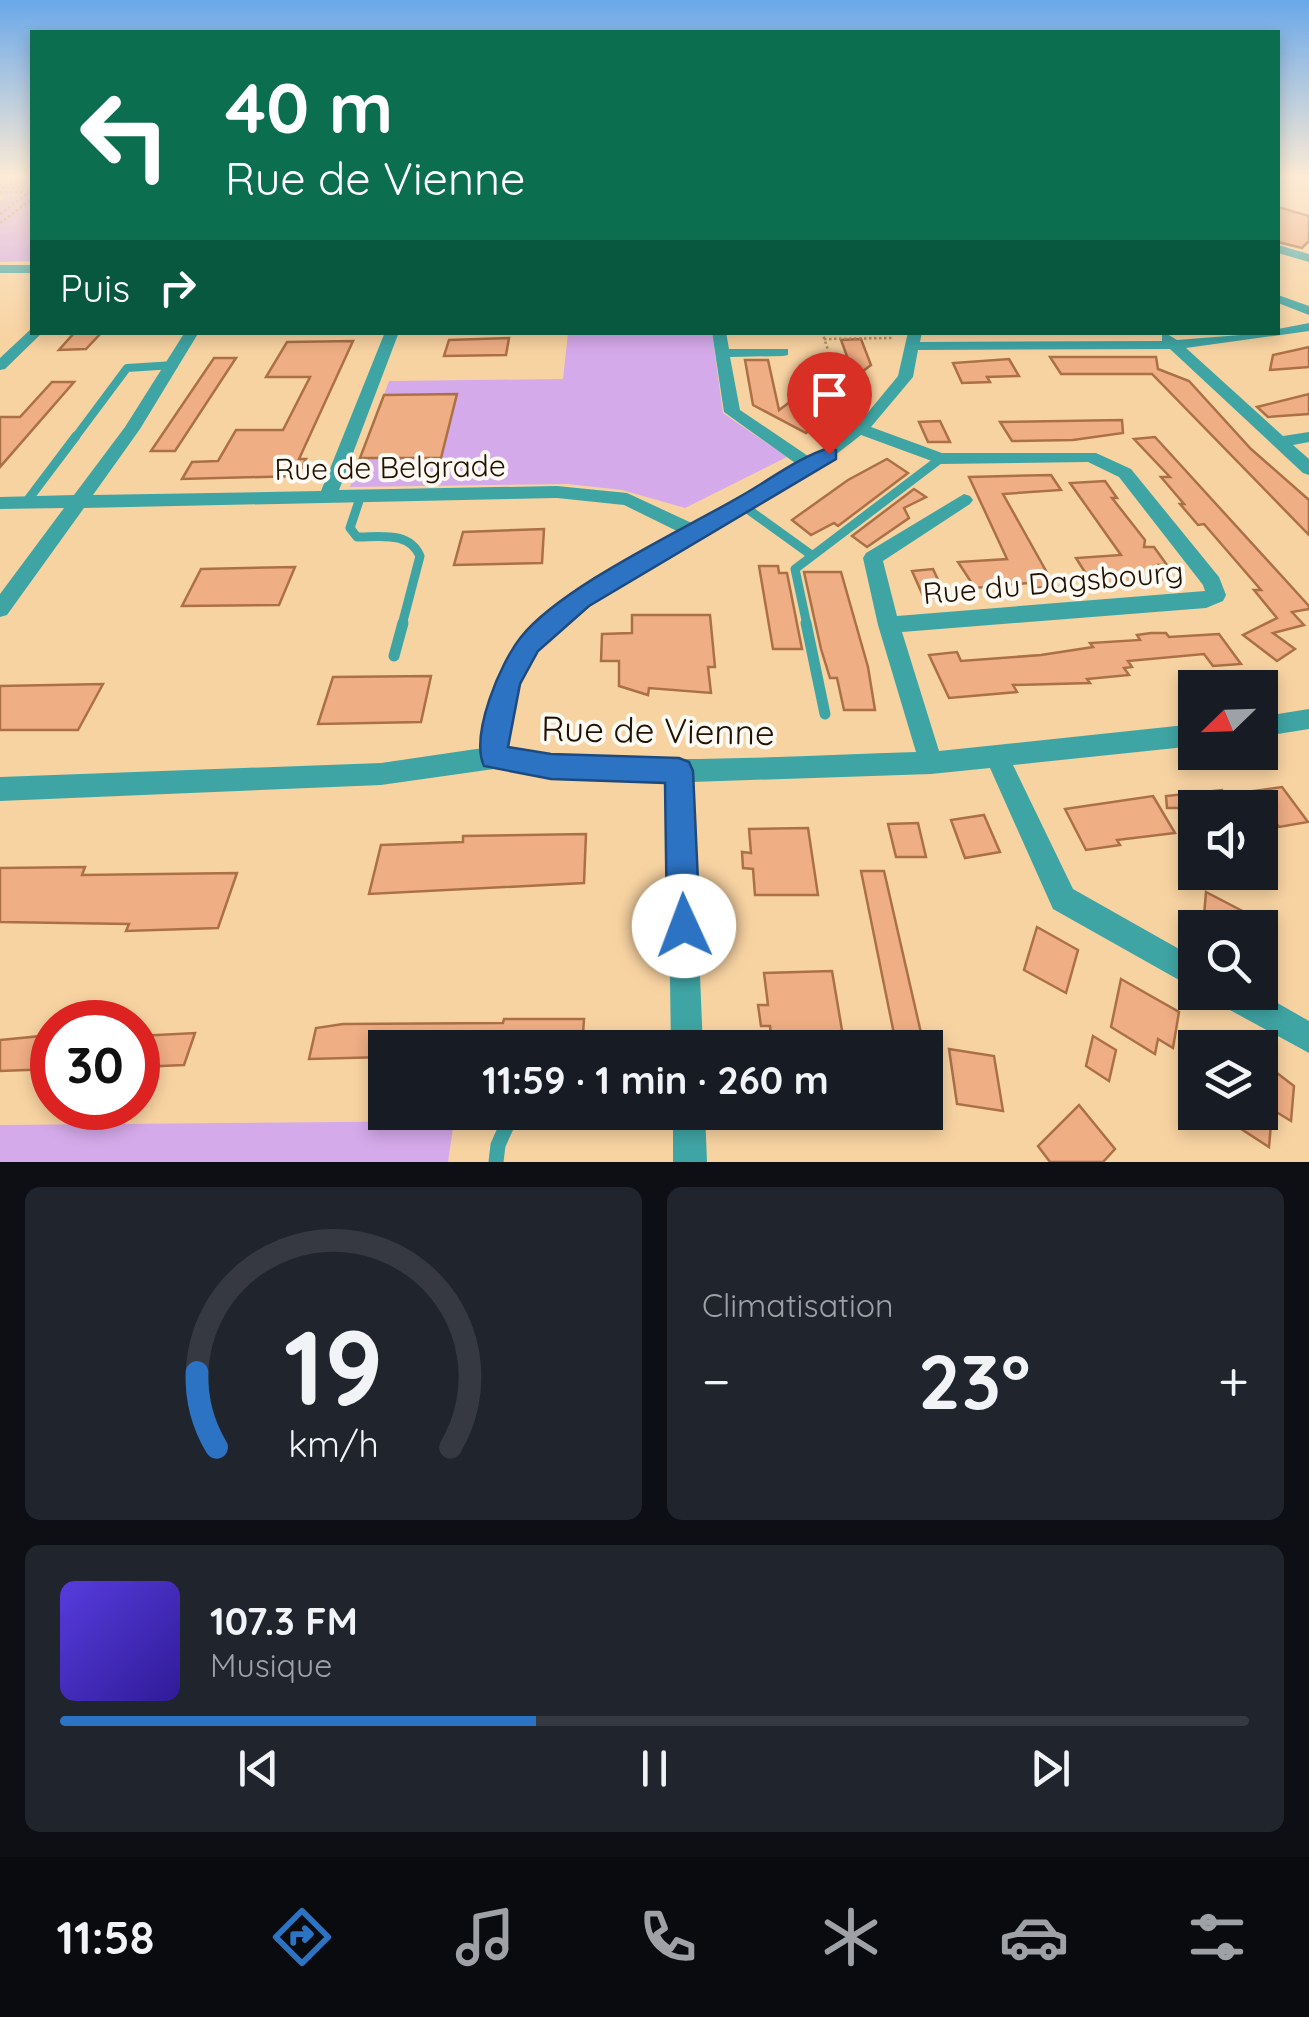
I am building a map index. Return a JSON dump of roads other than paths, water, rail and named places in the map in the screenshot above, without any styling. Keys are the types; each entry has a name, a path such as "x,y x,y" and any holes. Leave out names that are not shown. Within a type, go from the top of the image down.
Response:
{"street":[{"path":"1280,250 1309,258"},
{"path":"0,269 30,269"},
{"path":"1280,300 1309,311"},
{"path":"1280,334 1309,328"},
{"path":"0,366 33,335"},
{"path":"0,610 175,365 190,335"},
{"path":"328,496 391,335"},
{"path":"719,335 732,412 810,466"},
{"path":"494,758 496,726 508,682 530,644 581,599 810,466 864,428 902,384 915,339 1275,335"},
{"path":"1167,338 1309,469"},
{"path":"722,353 783,352"},
{"name":"Rue du Dagsbourg","path":"864,428 940,458 1090,457 1108,462 1126,473 1212,582 1216,595 1206,600 889,626"},
{"path":"1280,442 1309,438"},
{"name":"Rue de Belgrade","path":"0,503 557,492 627,499 694,532"},
{"name":"Rue du Dagsbourg","path":"932,763 889,626 873,558 964,500"},
{"path":"1278,724 1309,719"},
{"name":"Rue de Vienne","path":"0,789 381,774 494,758 551,766 679,771 932,763 1178,737"},
{"path":"996,757 1064,899 1178,964"},
{"path":"679,771 686,1030"},
{"path":"1260,1010 1309,1038"},
{"path":"689,1130 690,1162"}],"lane":[{"path":"26,502 127,368 175,365"},
{"path":"825,714 795,569 940,458"},
{"path":"361,495 350,528 357,537 409,539 418,547 420,556 394,656"},
{"path":"742,505 810,554"},
{"path":"496,1162 505,1130"}]}
